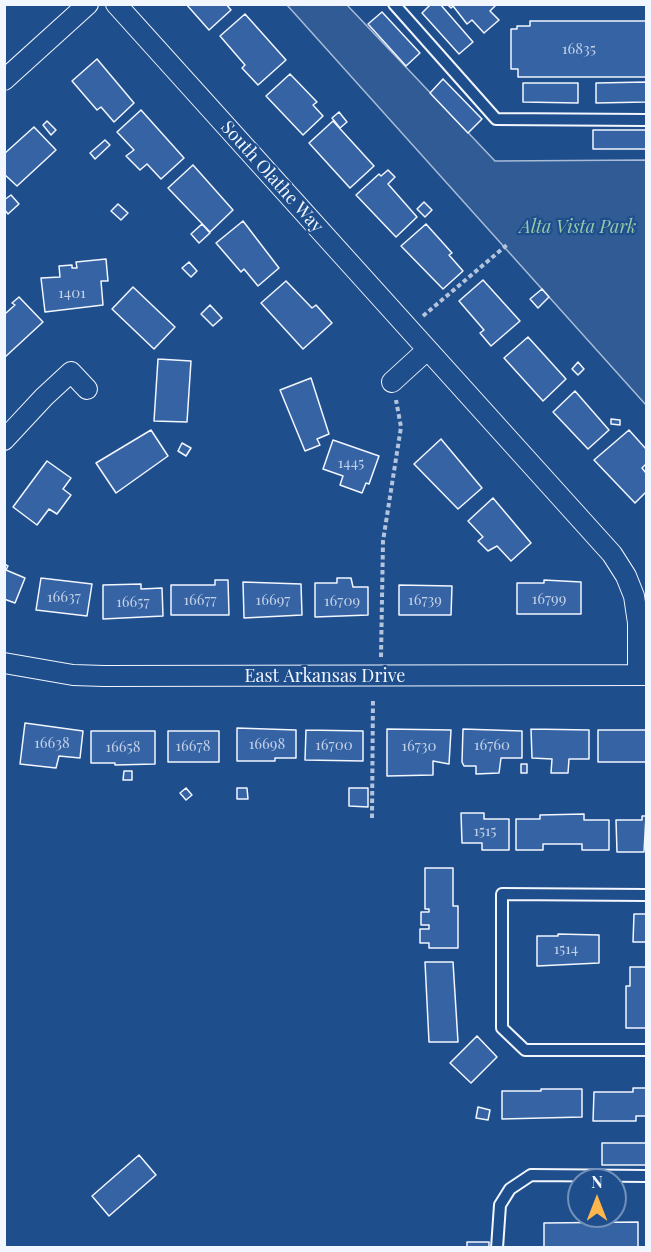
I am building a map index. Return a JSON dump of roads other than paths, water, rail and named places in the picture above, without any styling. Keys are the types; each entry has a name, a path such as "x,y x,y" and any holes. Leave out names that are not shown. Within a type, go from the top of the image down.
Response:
{"street":[{"path":"4,80 88,4"},
{"name":"South Olathe Way","path":"116,4 612,555 626,576 634,596 642,675"},
{"path":"392,382 428,350"},
{"path":"4,440 71,372 87,389"},
{"name":"East Arkansas Drive","path":"4,663 35,670 94,676 642,675"}],"lane":[{"path":"394,4 496,119 646,120"},
{"path":"646,895 502,894 502,1028 525,1050 646,1050"},
{"path":"497,1248 500,1205 510,1189 531,1175 646,1176"}],"park label":[{"name":"Alta Vista Park","path":"578,227"}]}
